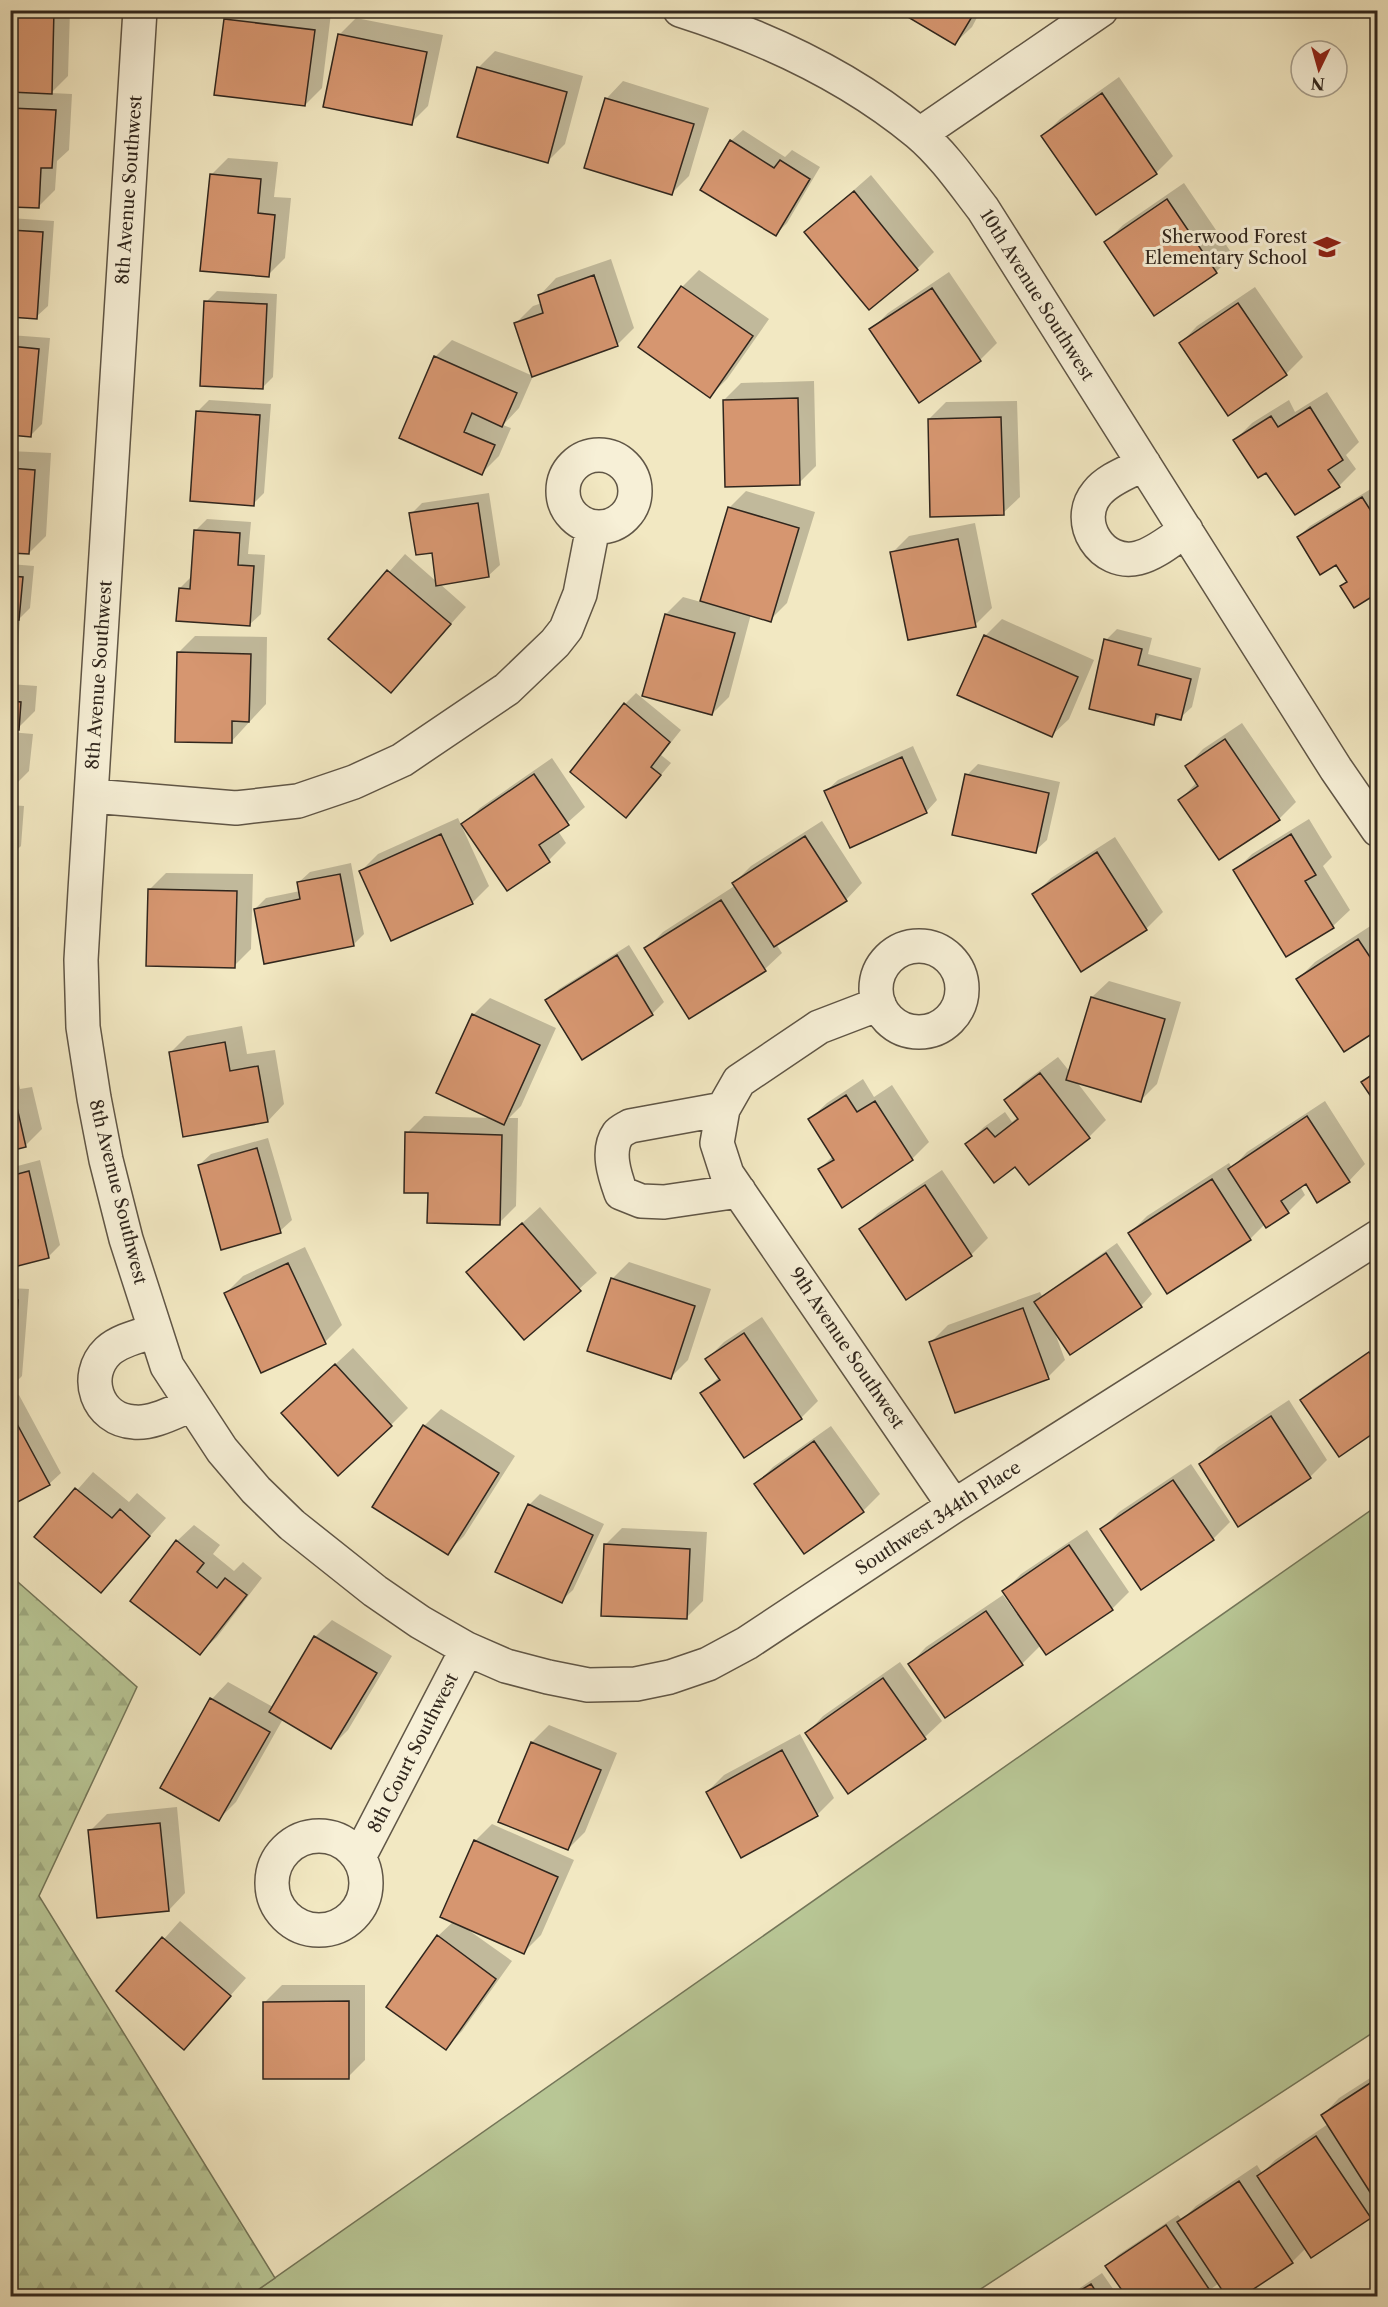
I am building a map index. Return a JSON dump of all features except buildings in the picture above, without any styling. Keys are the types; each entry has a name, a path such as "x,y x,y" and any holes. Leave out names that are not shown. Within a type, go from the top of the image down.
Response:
{"street":[{"name":"8th Avenue Southwest","path":"140,10 81,960 83,1027 106,1160 126,1239 167,1366 191,1406 222,1450 256,1490 292,1525 375,1591 420,1623 467,1649"},
{"name":"10th Avenue Southwest","path":"680,10 722,24 826,70 875,100 920,134 952,168 983,209 1336,769 1377,830"},
{"path":"920,134 1101,10"},
{"path":"1144,464 1107,483 1096,493 1090,505 1088,520 1090,534 1098,546 1109,554 1123,559 1137,559 1150,554 1186,530"},
{"path":"92,796 236,808 298,801 354,782 402,760 507,689 555,643 566,629 580,594 593,527"},
{"name":"9th Avenue Southwest","path":"879,1004 819,1028 739,1081 723,1109 717,1143 728,1174 739,1191 954,1506"},
{"path":"723,1109 630,1126 618,1134 613,1149 612,1171 621,1192 641,1201 664,1202 739,1191"},
{"name":"Southwest 344th Place","path":"467,1649 506,1666 588,1684 636,1684 670,1677 708,1664 747,1642 954,1506 1377,1237"},
{"path":"155,1331 122,1342 109,1350 100,1361 95,1374 95,1388 100,1402 109,1413 121,1420 135,1423 191,1406"},
{"name":"8th Court Southwest","path":"359,1857 467,1649"}],"green space":[{"path":"1377,1506 1377,2030 970,2296 249,2296"},
{"path":"10,1575 137,1687 39,1896 275,2278 249,2296 11,2296"}],"place":[{"name":"Sherwood Forest Elementary School","path":"1327,247"}]}
